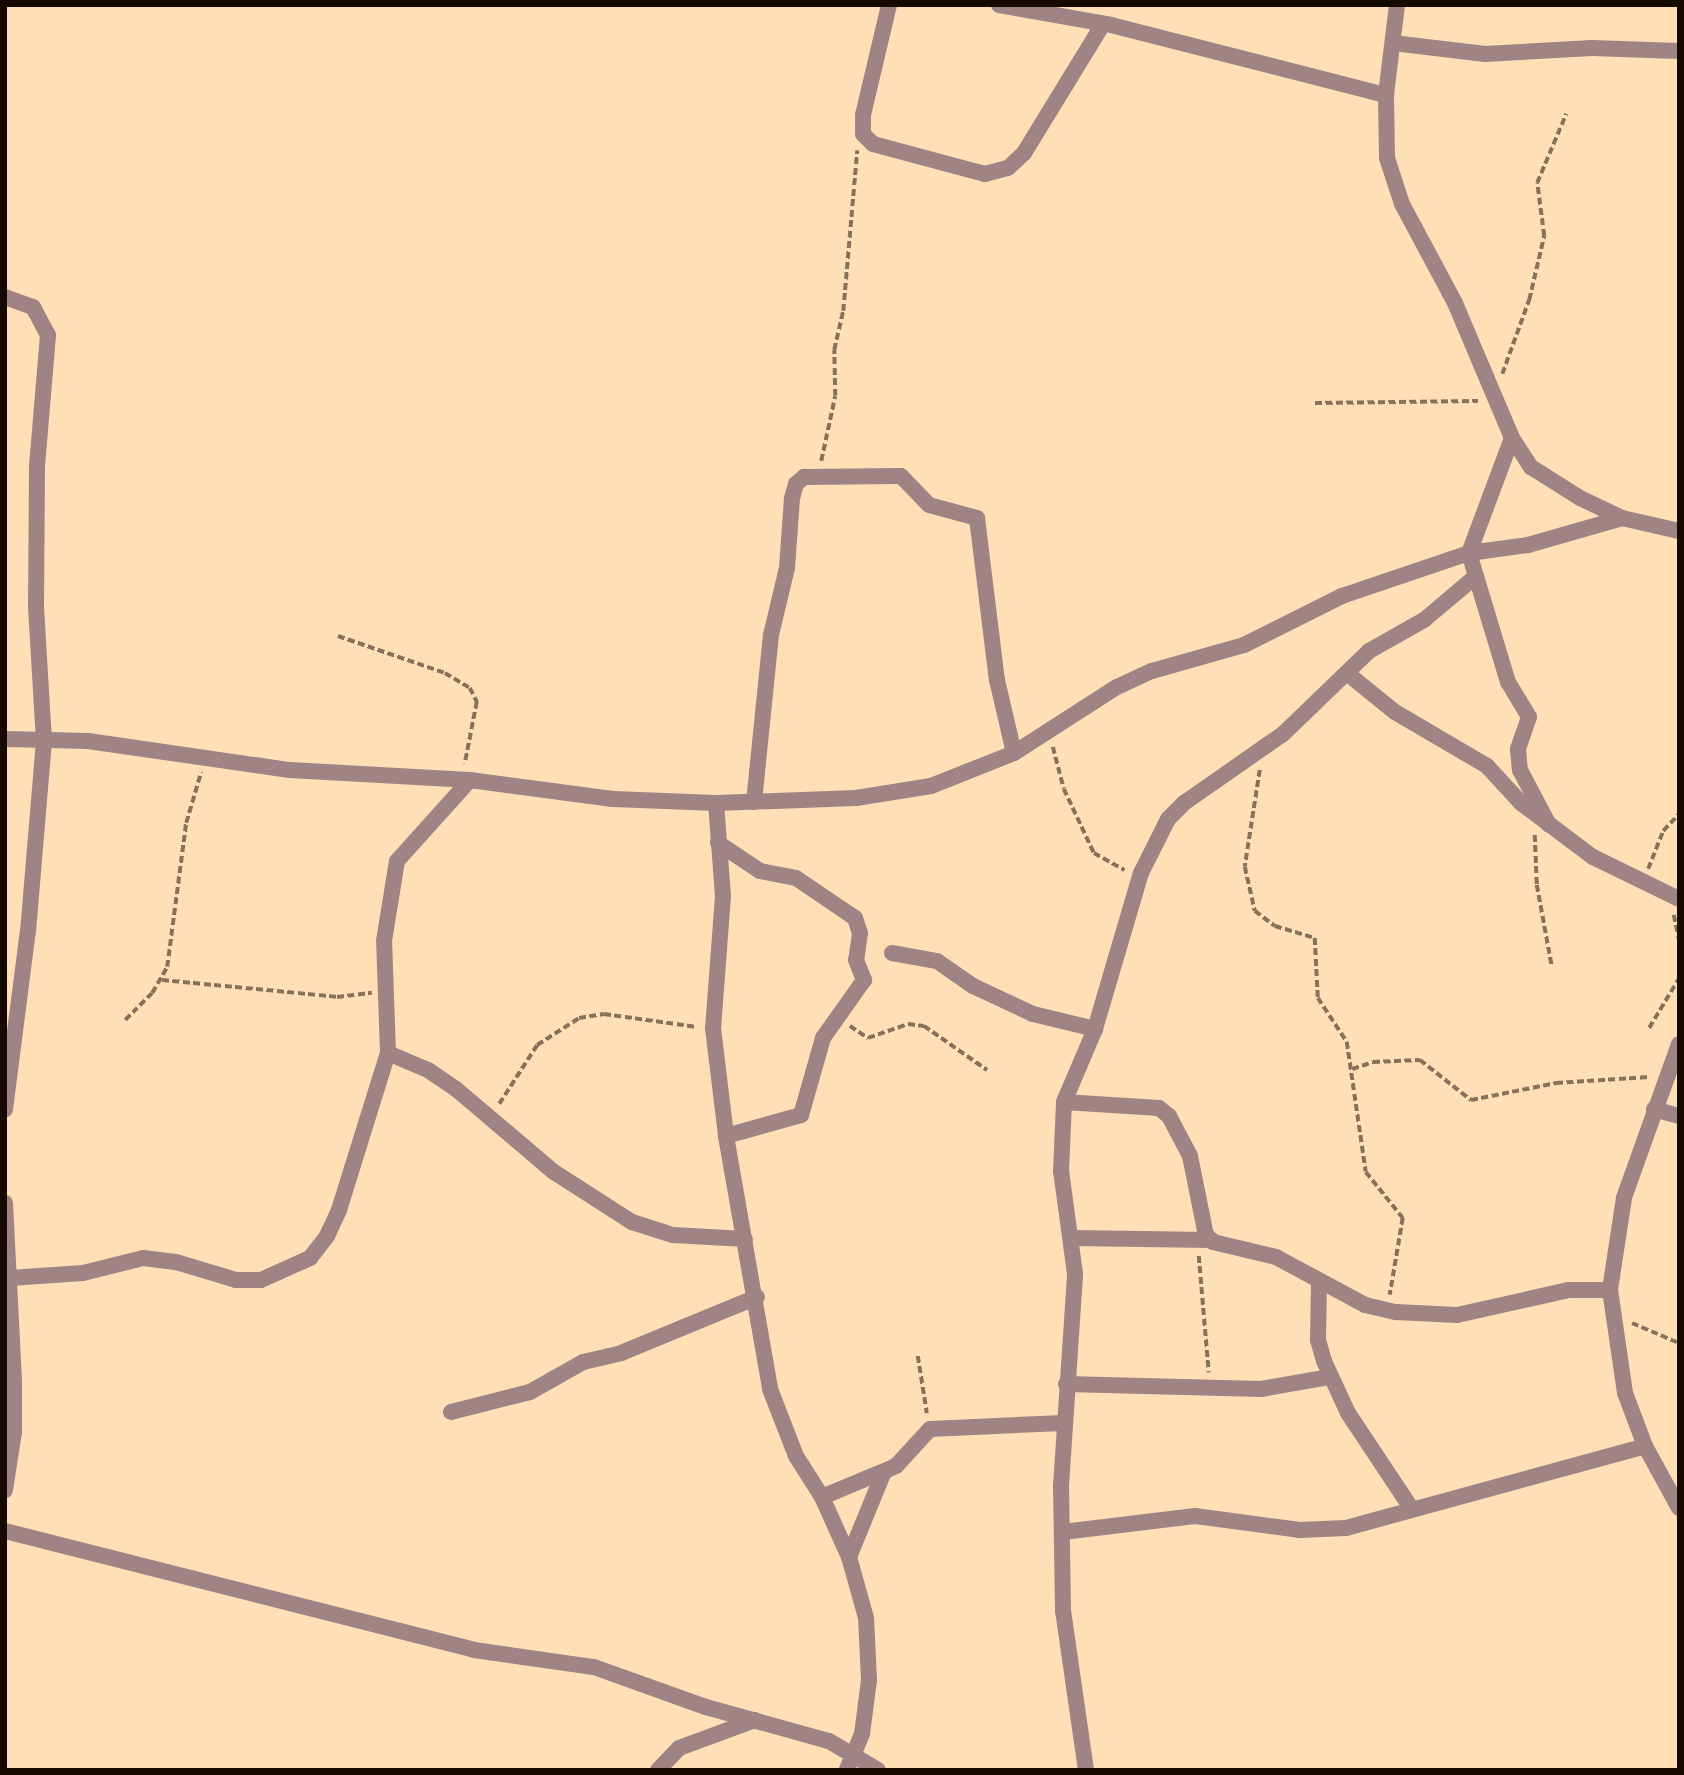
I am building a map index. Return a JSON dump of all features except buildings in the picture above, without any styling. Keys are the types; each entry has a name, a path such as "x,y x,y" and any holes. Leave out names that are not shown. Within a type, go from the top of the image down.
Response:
{"street":[{"path":"889,5 863,128 873,144 943,167 985,174 1007,168 1024,153 1063,96 1103,24"},
{"path":"999,5 1103,24 1386,95"},
{"path":"1398,5 1386,95 1384,147 1402,204 1455,303 1512,438 1543,477 1622,518 1679,531"},
{"path":"1393,43 1485,54 1592,48 1679,51"},
{"path":"5,297 26,302 41,314 47,329 37,467 36,607 44,741 29,917 5,1110"},
{"path":"1512,438 1469,553 1508,682 1527,712 1528,723 1518,749 1520,770 1549,825"},
{"path":"754,802 771,635 787,568 792,498 801,480 817,476 901,476 929,505 976,519 997,680 1014,753"},
{"path":"5,739 88,741 367,778 466,780 613,799 716,803 856,799 931,786 1014,753 1105,694 1152,671 1244,645 1342,596 1469,553 1528,545 1622,518"},
{"path":"1086,1770 1063,1611 1063,1423 1075,1273 1060,1146 1065,1102 1095,1029 1140,877 1168,819 1184,803 1261,751 1348,674 1369,651 1424,620 1476,576"},
{"path":"1348,674 1395,712 1487,766 1532,812 1606,864 1679,899"},
{"path":"8,1273 83,1273 143,1258 176,1262 236,1280 261,1280 310,1258 327,1236 339,1210 388,1053 388,991 384,941 397,861 466,780"},
{"path":"716,803 723,896 713,1028 726,1136 757,1297 770,1389 796,1456 822,1496 849,1557 862,1598 870,1655 862,1734 847,1770"},
{"path":"718,844 760,871 796,878 858,922 856,960 864,980 823,1038 801,1115 726,1136"},
{"path":"892,953 937,961 973,986 1033,1014 1095,1029"},
{"path":"1677,1500 1645,1446 1625,1393 1610,1290 1624,1198 1665,1075 1679,1044"},
{"path":"388,1053 428,1070 554,1172 632,1222 673,1235 744,1239"},
{"path":"1065,1102 1152,1106 1166,1112 1190,1156 1199,1219 1205,1240"},
{"path":"1654,1109 1679,1116"},
{"path":"5,1203 14,1432 5,1490"},
{"path":"1071,1238 1205,1240 1276,1256 1365,1305 1389,1311 1472,1314 1569,1290 1610,1290"},
{"path":"1319,1282 1318,1340 1330,1377 1348,1413 1411,1508"},
{"path":"451,1412 530,1392 583,1362 621,1353 757,1297"},
{"path":"1066,1384 1261,1389 1330,1377"},
{"path":"822,1496 883,1474 930,1429 1063,1423"},
{"path":"1063,1532 1195,1516 1300,1530 1346,1528 1645,1446"},
{"path":"849,1557 883,1474"},
{"path":"5,1531 368,1626 474,1650 594,1667 755,1720 829,1741 878,1770"},
{"path":"657,1770 678,1748 755,1720"}],"path":[{"path":"1315,403 1496,398 1508,352 1529,300 1544,236 1537,183 1566,114"},
{"path":"817,476 835,396 834,350 843,311 850,198 863,128"},
{"path":"338,636 445,673 470,688 477,702 466,780"},
{"path":"1049,732 1064,789 1094,853 1140,877"},
{"path":"1261,751 1245,867 1255,911 1275,926 1315,937 1318,998 1346,1038 1366,1172 1403,1219 1389,1311"},
{"path":"125,1020 162,980 186,823 205,757"},
{"path":"1532,812 1537,885 1552,967"},
{"path":"1645,881 1663,831 1679,814"},
{"path":"1649,1028 1679,978"},
{"path":"162,980 337,997 388,991"},
{"path":"489,1117 537,1045 579,1018 604,1013 713,1028"},
{"path":"839,1014 857,1033 868,1038 908,1024 930,1028 987,1070"},
{"path":"1352,1069 1373,1062 1420,1060 1459,1095 1471,1100 1556,1083 1665,1075"},
{"path":"1205,1240 1209,1388"},
{"path":"1612,1312 1679,1343"},
{"path":"918,1356 930,1429"}]}
